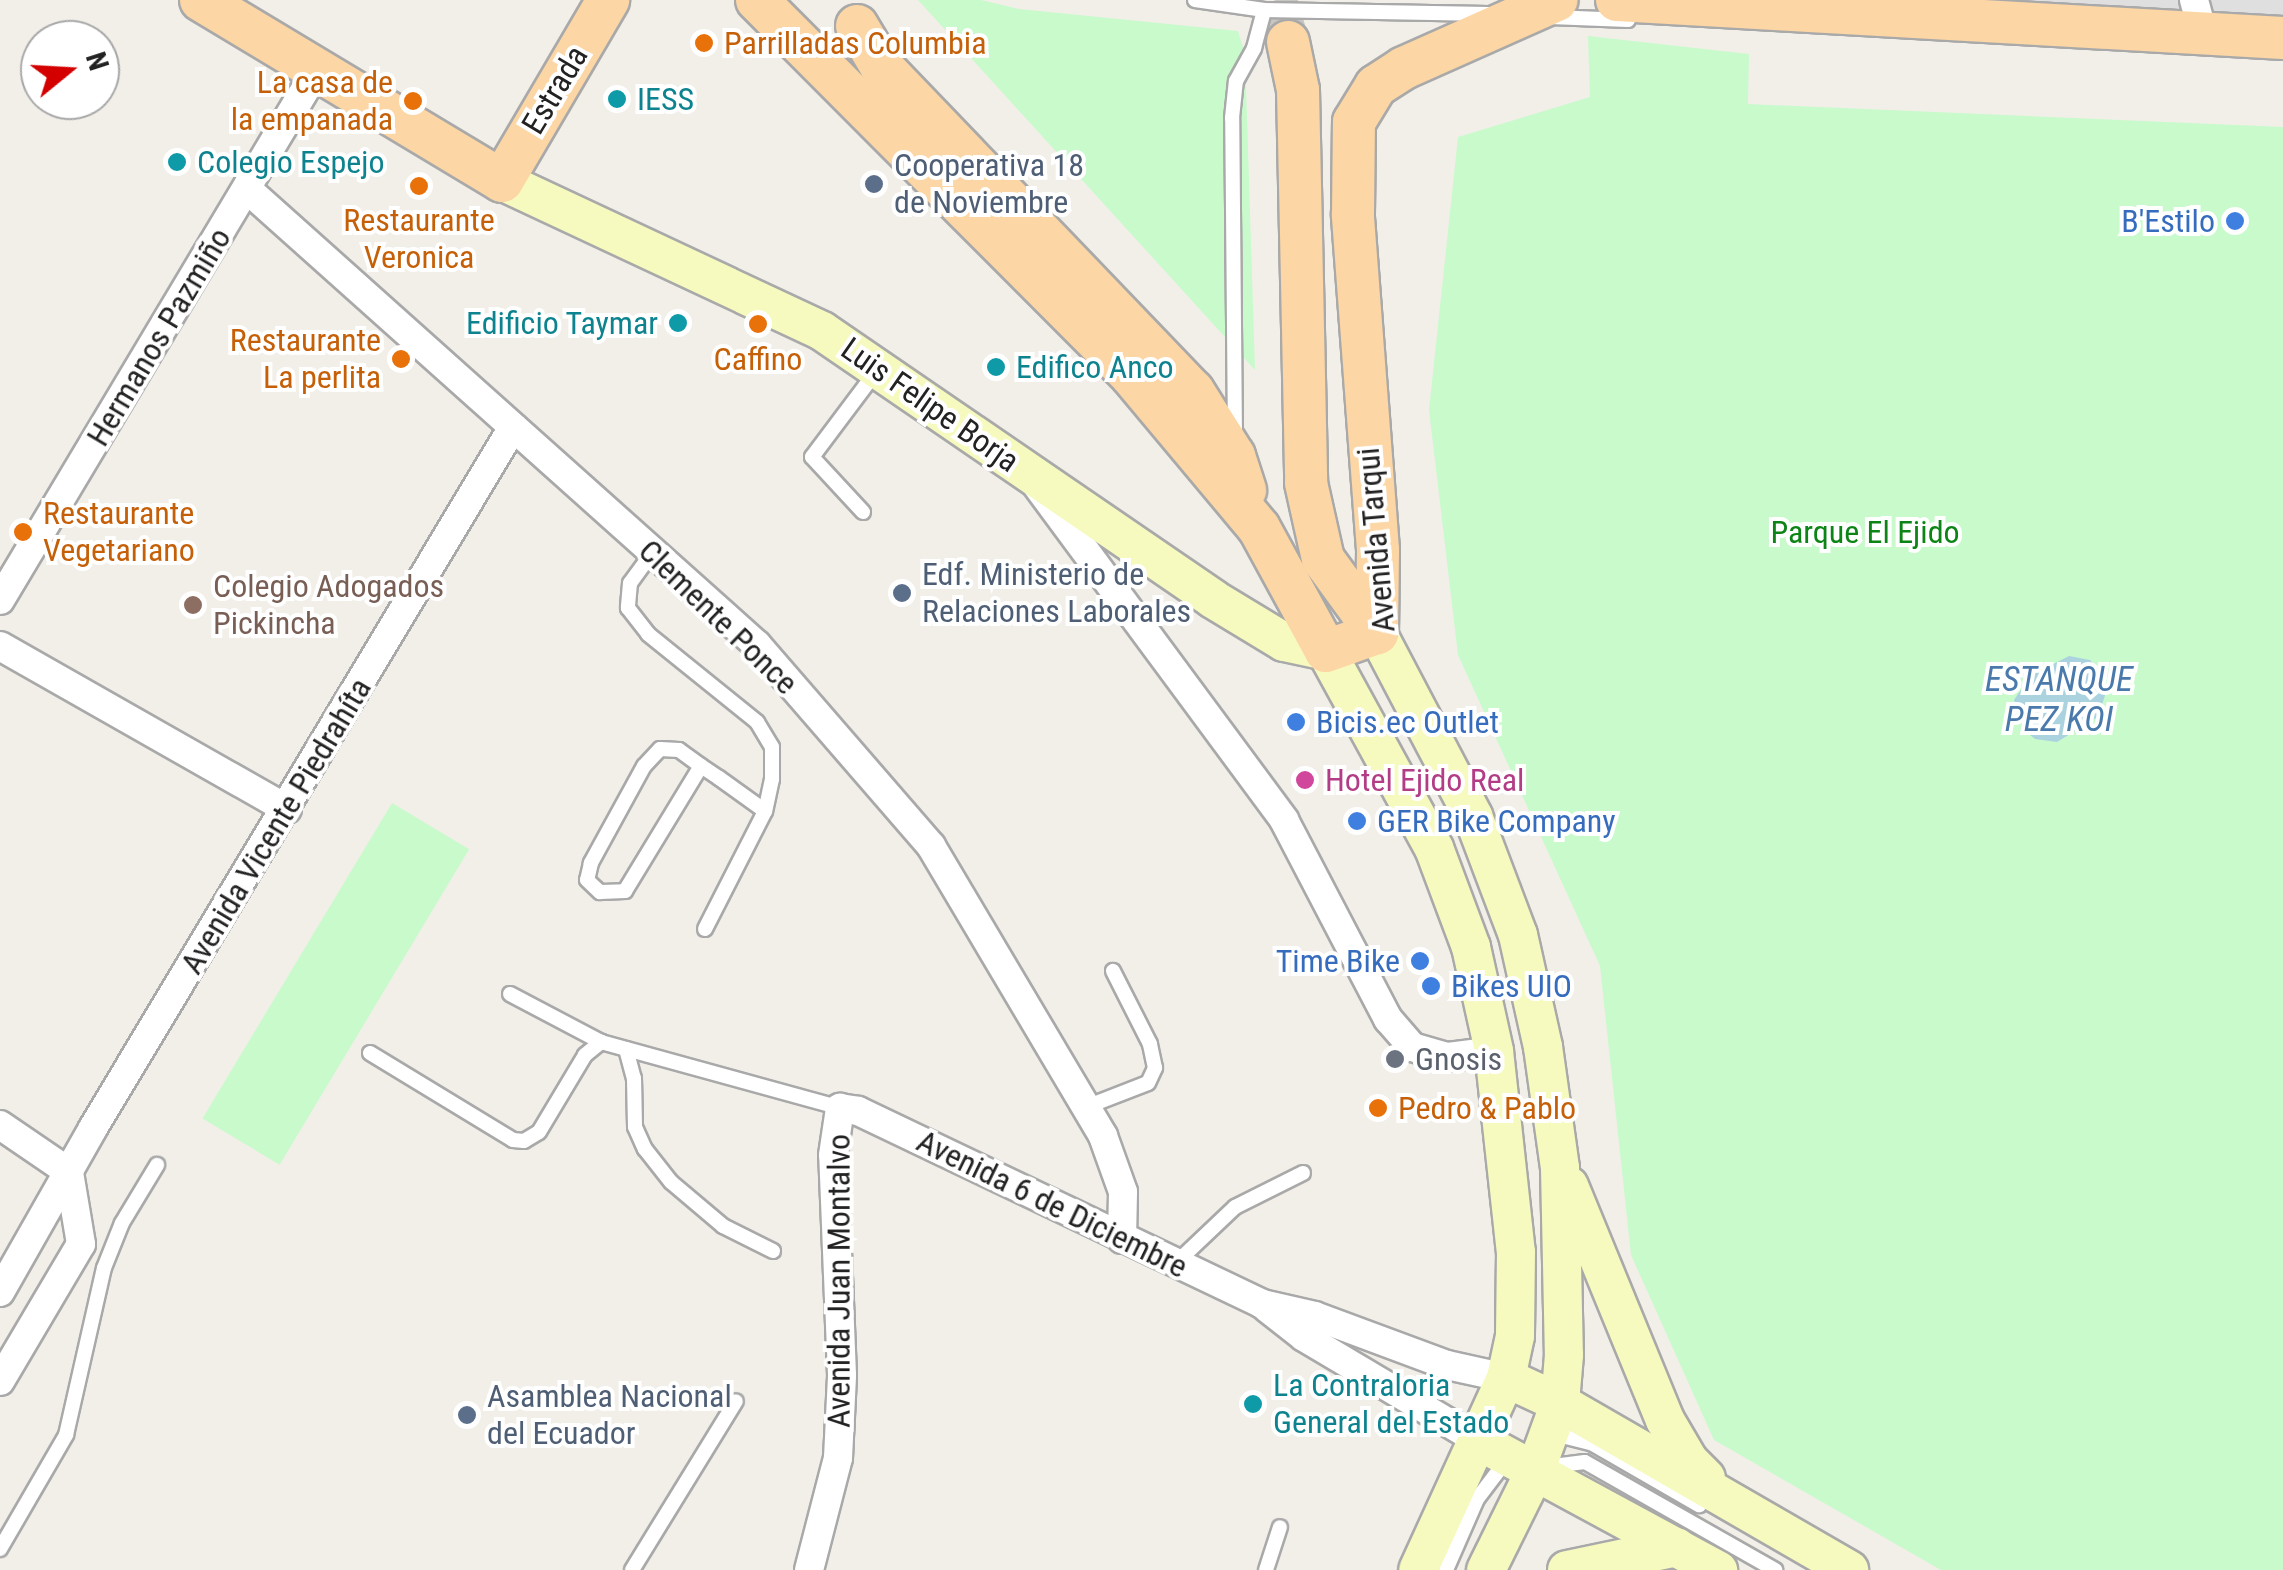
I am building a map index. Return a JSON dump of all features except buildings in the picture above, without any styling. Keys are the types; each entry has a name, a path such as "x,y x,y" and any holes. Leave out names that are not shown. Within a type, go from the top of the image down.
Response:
{"main road":[{"name":"Luis Felipe Borja","path":"201,0 502,181 822,331 1029,474"},
{"name":"Estrada","path":"502,181 608,0"},
{"name":"Avenida Tarqui","path":"757,0 1131,375 1259,528 1434,848 1472,947 1494,1050 1516,1252 1515,1336 1506,1378 1508,1455 1485,1552"},
{"path":"1627,10 1758,3 2200,11 2283,38"},
{"name":"Avenida Tarqui","path":"1418,1570 1508,1455 1554,1418 1564,1317 1560,1168 1543,1046 1518,936 1473,816 1378,633 1378,550 1353,214 1354,122 1376,86 1404,68 1541,8"},
{"path":"857,26 881,66 1193,391 1234,456 1259,528"},
{"path":"1276,26 1298,90 1306,484 1323,560 1378,633 1326,651"},
{"name":"Avenida Tarqui","path":"1029,474 1284,642 1326,651"},
{"path":"1560,1168 1586,1221 1664,1420 1720,1506"},
{"name":"Avenida 6 de Diciembre","path":"1506,1378 1554,1418 1850,1570"},
{"name":"Avenida 6 de Diciembre","path":"1508,1455 1718,1570"},
{"path":"1567,1570 1677,1547"}],"street":[{"name":"Hermanos Pazmiño","path":"0,600 316,72"},
{"name":"Clemente Ponce","path":"247,189 756,645 931,846 1103,1136 1123,1192 1122,1240"},
{"name":"Avenida Vicente Piedrahíta","path":"0,1292 513,428"},
{"name":"Luis Felipe Borja","path":"1029,474 1284,820 1388,1019 1412,1047 1448,1057 1494,1050"},
{"path":"0,646 287,810"},
{"name":"Avenida 6 de Diciembre","path":"840,1108 858,1111 922,1140 1122,1240 1262,1304 1316,1316 1448,1365 1506,1378"},
{"name":"Avenida Juan Montalvo","path":"808,1570 838,1458 842,1374 833,1155 840,1108"},
{"path":"0,1125 69,1172 81,1244 0,1380"},
{"name":"Avenida 6 de Diciembre","path":"1262,1304 1304,1337 1508,1455"}],"lane":[{"path":"1195,0 1276,26 1541,8 1627,10"},
{"path":"1234,456 1238,398 1231,262 1232,118 1236,81 1254,48 1276,26"},
{"path":"1805,28 2283,51"},
{"path":"863,512 812,458 879,369"},
{"path":"652,553 630,583 628,608 648,634 758,722 772,748 765,810 705,929"},
{"path":"701,766 625,891 600,892 587,880 591,863 644,766 660,750 679,750 765,810"},
{"path":"1086,1107 1148,1083 1156,1068 1150,1044 1113,971"},
{"path":"510,994 601,1042 727,1080 840,1108"},
{"path":"370,1054 514,1140 524,1140 539,1132 584,1055 601,1042"},
{"path":"626,1049 634,1078 634,1127 645,1149 671,1182 723,1226 773,1252"},
{"path":"0,1549 66,1435 104,1268 122,1223 157,1164"},
{"path":"1176,1264 1235,1207 1303,1173"},
{"path":"632,1570 736,1401"},
{"path":"1499,1501 1508,1455"},
{"path":"1446,1570 1478,1499 1508,1455"},
{"path":"1508,1455 1585,1462 1775,1570"},
{"path":"1266,1570 1280,1527"},
{"path":"1468,1570 1485,1552"}],"shaded area":[{"path":"1822,0 2283,0 2283,22"}],"green space":[{"path":"918,0 981,0 1019,9 1238,31 1245,54 1255,370"},
{"name":"Parque El Ejido","path":"1588,36 1749,54 1748,104 2283,127 2283,1570 1941,1570 1714,1440 1631,1255 1600,966 1458,655 1429,410 1458,137 1590,97"},
{"path":"392,803 469,849 280,1165 202,1118"}],"water":[{"name":"ESTANQUE PEZ KOI","path":"2069,656 2090,660 2101,673 2107,689 2098,717 2057,742 2035,739 2023,729 2014,700 2030,676"}],"tunnel":[{"path":"1276,0 1288,42"}],"place":[{"name":"Parrilladas Columbia","path":"704,43"},
{"name":"IESS","path":"617,99"},
{"name":"La casa de la empanada","path":"413,101"},
{"name":"Colegio Espejo","path":"177,162"},
{"name":"Cooperativa 18 de Noviembre","path":"874,184"},
{"name":"Restaurante Veronica","path":"419,186"},
{"name":"B'Estilo","path":"2235,221"},
{"name":"Edificio Taymar","path":"678,323"},
{"name":"Caffino","path":"758,324"},
{"name":"Restaurante La perlita","path":"401,359"},
{"name":"Edifico Anco","path":"996,367"},
{"name":"Restaurante Vegetariano","path":"23,532"},
{"name":"Edf. Ministerio de Relaciones Laborales","path":"902,593"},
{"name":"Colegio Adogados Pickincha","path":"193,605"},
{"name":"Bicis.ec Outlet","path":"1296,722"},
{"name":"Hotel Ejido Real","path":"1305,780"},
{"name":"GER Bike Company","path":"1357,821"},
{"name":"Time Bike","path":"1420,961"},
{"name":"Bikes UIO","path":"1431,986"},
{"name":"Gnosis","path":"1395,1059"},
{"name":"Pedro & Pablo","path":"1378,1108"},
{"name":"La Contraloria General del Estado","path":"1253,1404"},
{"name":"Asamblea Nacional del Ecuador","path":"467,1415"}]}
